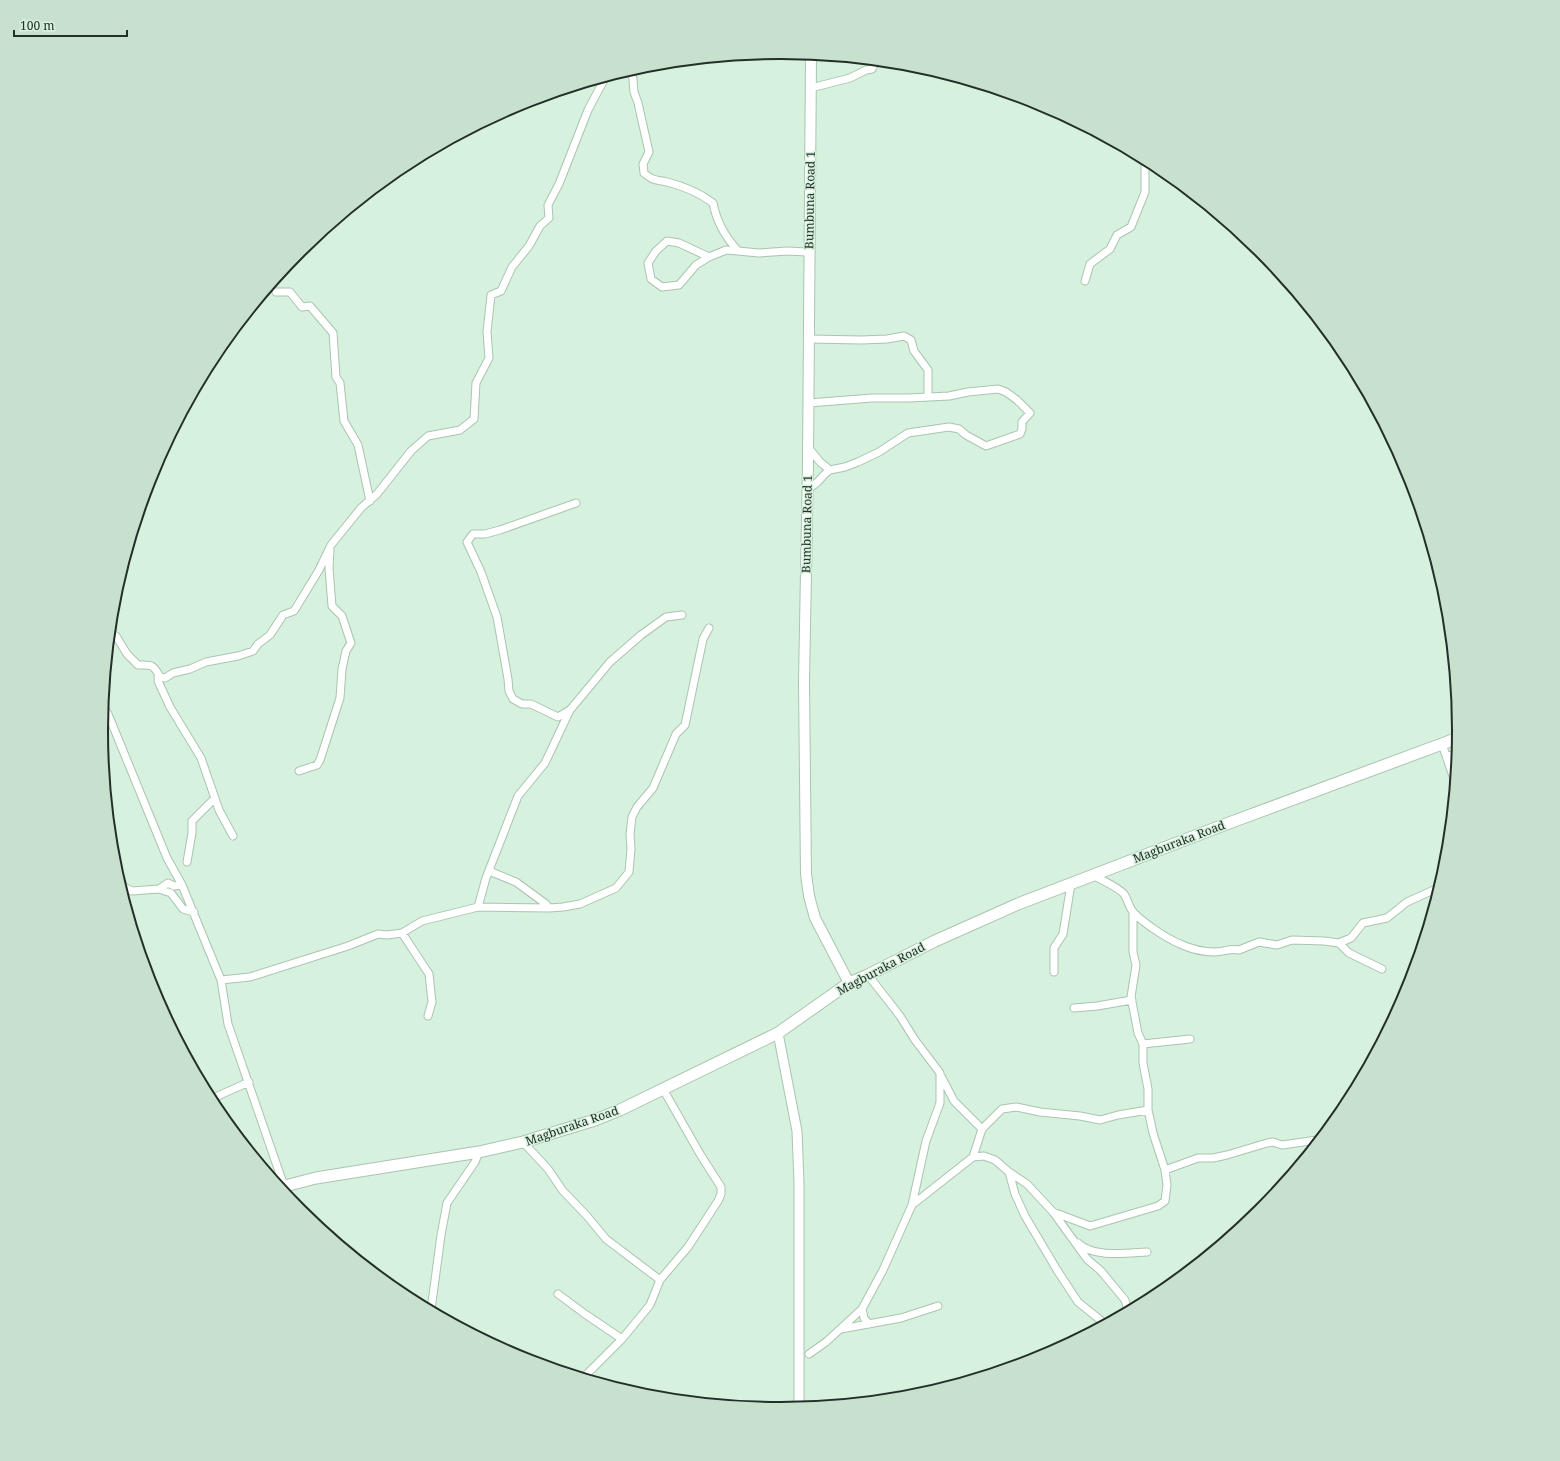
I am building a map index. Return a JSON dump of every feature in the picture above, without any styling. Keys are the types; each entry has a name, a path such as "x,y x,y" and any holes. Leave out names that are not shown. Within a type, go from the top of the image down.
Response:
{"main road":[{"name":"Bumbuna Road 1","path":"811,60 809,403 804,682 806,874 809,896 815,918 849,983"},
{"name":"Magburaka Road","path":"286,1185 316,1178 479,1152 524,1142 595,1120 620,1110 778,1033 849,983 935,941 1018,904 1093,875 1444,750 1451,744"}],"street":[{"path":"811,88 850,78 866,70 872,69 874,66"},
{"path":"632,76 634,92 638,103 649,152 643,164 644,173 651,179 667,182 703,195 714,203 715,215 723,232 738,251"},
{"path":"158,677 165,678 172,673 190,669 206,662 238,656 253,651 258,644 270,635 283,615 294,611 298,601 319,570 331,546 349,522 377,494 411,451 428,436 460,430 474,419 476,383 489,358 487,332 492,295 501,291 512,267 528,246 540,226 549,218 548,205 559,184 588,110 602,83"},
{"path":"1085,281 1090,264 1110,250 1117,235 1130,227 1145,192 1145,167"},
{"path":"709,257 679,243 667,241 656,251 648,263 651,279 662,288 679,285 696,265 709,257 726,250 759,253 787,251 807,252 809,258"},
{"path":"276,292 290,292 302,307 310,306 333,333 336,377 340,383 344,422 358,445 370,500"},
{"path":"809,339 861,340 887,339 904,336 911,340 914,351 928,370 928,397"},
{"path":"808,488 817,483 826,472 858,462 878,452 908,433 949,427 959,429 966,435 986,446 1020,434 1022,422 1030,412 1006,392 998,389 968,392 949,396 872,398 809,403"},
{"path":"808,447 820,462 830,470"},
{"path":"558,717 531,704 522,704 513,699 510,695 508,691 508,679 497,617 481,572 467,542 473,534 485,534 500,530 576,503"},
{"path":"299,771 317,765 320,760 340,698 342,669 346,651 351,643 342,616 332,606 329,568 331,546"},
{"path":"478,907 489,871 518,796 545,763 570,710 610,662 641,635 666,617 682,615"},
{"path":"221,980 250,977 348,946 378,934 387,936 402,933 422,921 478,907 563,907 580,904 616,888 629,872 632,817 637,807 653,788 676,734 685,725 703,639 709,628"},
{"path":"115,637 127,654 138,665 151,665 155,668 159,675 158,681 170,707 201,758 219,810 234,836"},
{"path":"558,717 570,710"},
{"path":"109,716 167,858 182,885 194,912 221,980 228,1024 249,1082 279,1178"},
{"path":"558,717 560,732"},
{"path":"1444,750 1451,754"},
{"path":"1444,750 1450,768"},
{"path":"187,862 192,833 192,821 215,798"},
{"path":"489,871 516,882 546,904 549,908"},
{"path":"1053,1212 1090,1226 1158,1206 1165,1200 1167,1185 1165,1170 1153,1133 1148,1110 1148,1089 1143,1063 1143,1044 1138,1033 1132,1000 1136,965 1134,952 1133,913 1124,894 1093,875"},
{"path":"159,889 168,883 174,886 182,885"},
{"path":"1054,972 1054,948 1063,934 1071,884"},
{"path":"127,889 132,891 159,889 171,893 183,909 194,912"},
{"path":"1133,913 1179,944 1201,951 1217,952 1234,949 1239,950 1259,942 1277,945 1292,940 1339,942 1351,938 1363,923 1387,918 1407,902 1432,891"},
{"path":"402,933 429,974 432,1002 428,1016"},
{"path":"1339,942 1350,953 1382,969"},
{"path":"868,975 900,1016 915,1040 940,1073 954,1101 982,1129"},
{"path":"1074,1008 1132,1000"},
{"path":"778,1033 796,1131 799,1183 799,1402"},
{"path":"1143,1044 1190,1039"},
{"path":"809,1354 826,1342 862,1309 889,1258 912,1205 926,1141 940,1103 940,1073"},
{"path":"217,1096 249,1082"},
{"path":"588,1373 622,1339 650,1305 660,1280 688,1247 721,1194 721,1187 700,1154 663,1089"},
{"path":"974,1157 982,1129 1002,1109 1016,1107 1040,1112 1080,1116 1100,1120 1118,1115 1148,1110"},
{"path":"1165,1170 1198,1158 1213,1158 1228,1155 1266,1143 1273,1142 1282,1145 1312,1141"},
{"path":"524,1142 548,1169 563,1191 606,1239 660,1280"},
{"path":"432,1304 447,1203 475,1162 479,1152"},
{"path":"912,1205 974,1157 984,1156 995,1160 1027,1184 1053,1212 1073,1237 1087,1259 1101,1271 1125,1300 1127,1305"},
{"path":"1009,1172 1015,1194 1025,1216 1057,1270 1078,1302 1101,1320"},
{"path":"1073,1237 1082,1246 1101,1253 1147,1252"},
{"path":"558,1294 622,1339"},
{"path":"841,1329 901,1318 938,1306"},
{"path":"862,1309 864,1318 869,1324"}]}
